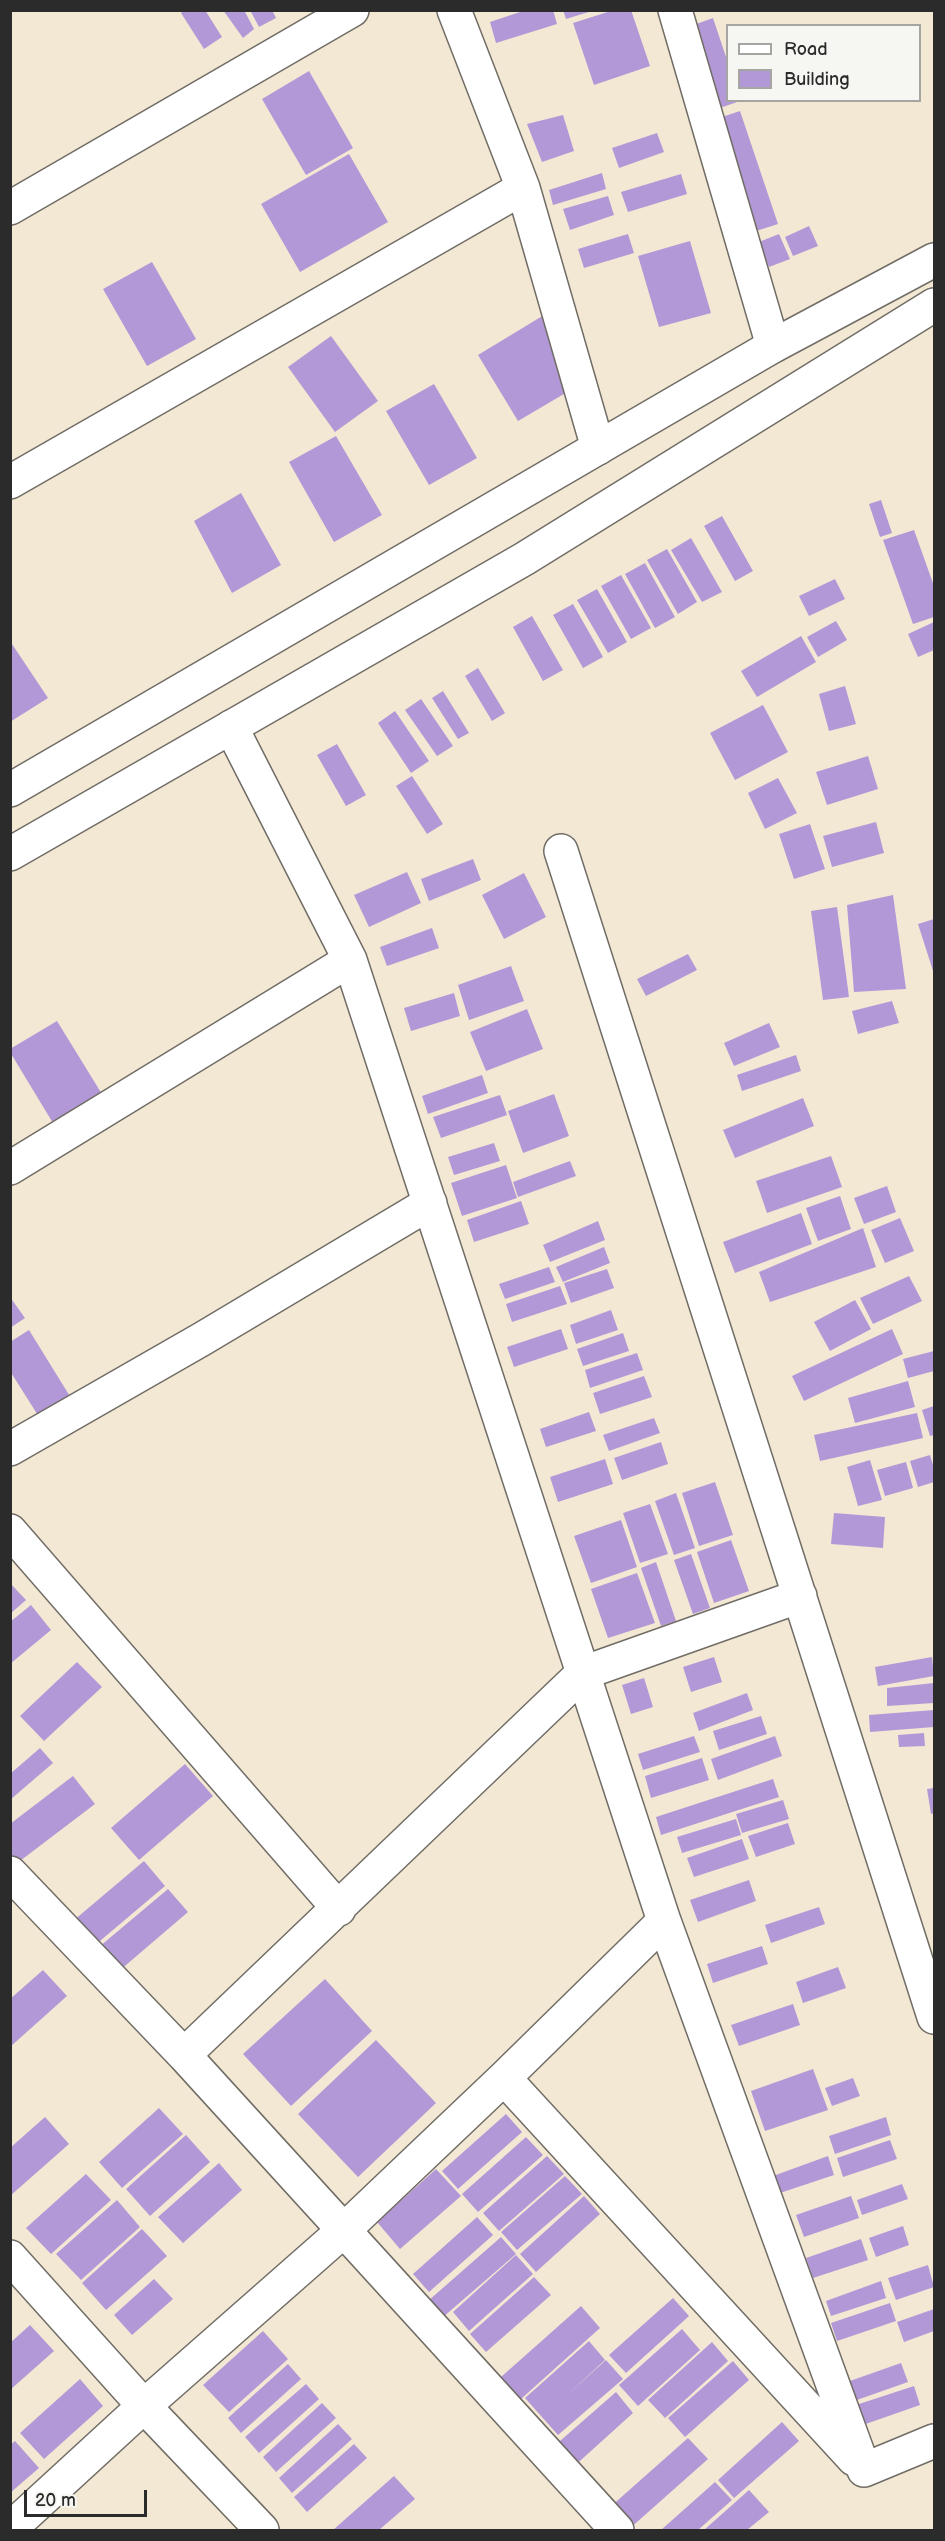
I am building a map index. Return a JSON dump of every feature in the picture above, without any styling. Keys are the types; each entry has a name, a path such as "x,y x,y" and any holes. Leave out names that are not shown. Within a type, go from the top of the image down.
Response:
{"street":[{"path":"10,208 352,10"},
{"path":"454,10 523,188 598,448"},
{"path":"675,10 773,346"},
{"path":"10,482 523,188"},
{"path":"10,790 773,346 934,260"},
{"path":"10,854 524,559 934,305"},
{"path":"231,727 350,960 664,1921 864,2470"},
{"path":"561,850 934,2017"},
{"path":"10,1168 350,960"},
{"path":"10,1449 202,1339 430,1203"},
{"path":"10,1531 339,1909"},
{"path":"184,2055 583,1673 800,1596"},
{"path":"10,1873 184,2055 616,2530"},
{"path":"10,2529 144,2406 343,2231 664,1921"},
{"path":"504,2078 864,2470"},
{"path":"10,2257 144,2406 262,2530"},
{"path":"864,2470 934,2441"}],"building":[{"path":"185,10 205,10 222,37 204,49 181,13"},
{"path":"223,10 244,10 254,29 243,38"},
{"path":"250,10 272,10 276,18 259,27"},
{"path":"526,10 553,10 557,24 496,43 490,22"},
{"path":"563,10 592,10 592,11 566,19"},
{"path":"614,10 631,10 650,66 594,85 573,23"},
{"path":"713,18 726,57 726,102 737,102 714,110 688,27"},
{"path":"309,71 353,148 306,175 262,99"},
{"path":"740,111 778,224 753,232 716,119"},
{"path":"563,115 574,151 542,162 527,124"},
{"path":"657,133 664,152 619,168 612,148"},
{"path":"349,154 388,222 300,272 261,204"},
{"path":"602,173 606,189 553,205 549,190"},
{"path":"681,174 687,194 628,212 621,192"},
{"path":"608,196 614,215 570,230 563,209"},
{"path":"809,226 818,246 793,256 785,237"},
{"path":"628,234 634,253 584,268 578,249"},
{"path":"779,234 790,259 769,267 759,242"},
{"path":"690,241 711,313 659,327 638,256"},
{"path":"152,262 196,339 147,366 103,289"},
{"path":"544,315 569,391 518,421 478,355"},
{"path":"331,336 378,401 335,432 288,367"},
{"path":"434,384 477,458 429,485 386,411"},
{"path":"336,436 382,515 334,542 289,462"},
{"path":"241,493 281,565 232,593 194,521"},
{"path":"881,500 892,533 880,537 869,504"},
{"path":"722,516 753,571 735,581 704,526"},
{"path":"914,530 934,586 934,617 913,624 883,540"},
{"path":"691,538 722,592 702,602 671,550"},
{"path":"667,549 697,602 678,614 647,560"},
{"path":"645,563 675,617 655,628 625,574"},
{"path":"621,575 651,628 631,639 601,586"},
{"path":"835,579 845,599 809,616 799,596"},
{"path":"597,589 627,642 608,653 577,600"},
{"path":"573,604 603,657 583,668 553,615"},
{"path":"532,616 563,670 543,681 513,627"},
{"path":"836,621 847,640 818,657 807,637"},
{"path":"934,622 934,650 918,657 908,634"},
{"path":"801,636 816,662 757,697 741,671"},
{"path":"10,641 48,698 10,722"},
{"path":"478,668 505,713 492,721 465,676"},
{"path":"845,686 856,724 829,731 819,694"},
{"path":"443,691 469,733 458,739 432,698"},
{"path":"421,699 453,746 437,756 405,710"},
{"path":"763,705 788,752 735,780 710,733"},
{"path":"395,711 429,761 411,773 378,723"},
{"path":"337,744 366,795 346,806 317,755"},
{"path":"868,756 878,789 827,805 816,772"},
{"path":"412,776 443,824 427,834 396,786"},
{"path":"778,778 797,813 765,829 748,793"},
{"path":"876,822 884,853 832,867 823,836"},
{"path":"810,824 825,869 794,879 779,834"},
{"path":"473,859 481,880 429,901 421,879"},
{"path":"407,872 421,903 369,927 354,895"},
{"path":"524,873 546,917 504,939 482,895"},
{"path":"893,895 906,989 854,992 847,905"},
{"path":"837,907 849,997 823,1000 811,911"},
{"path":"934,919 934,974 918,924"},
{"path":"432,928 439,948 387,966 380,947"},
{"path":"688,954 697,970 646,996 637,979"},
{"path":"511,966 524,1001 469,1020 458,985"},
{"path":"454,993 460,1016 411,1031 404,1008"},
{"path":"892,1001 899,1023 858,1034 852,1011"},
{"path":"527,1009 543,1049 486,1071 470,1032"},
{"path":"57,1021 105,1099 56,1128 10,1049"},
{"path":"769,1023 780,1047 734,1066 724,1043"},
{"path":"796,1055 801,1071 742,1091 737,1075"},
{"path":"482,1075 488,1093 428,1114 422,1096"},
{"path":"554,1094 569,1136 523,1153 508,1111"},
{"path":"500,1095 507,1115 441,1138 433,1117"},
{"path":"803,1098 814,1126 735,1158 723,1130"},
{"path":"494,1143 500,1161 454,1175 448,1157"},
{"path":"831,1156 842,1187 767,1213 756,1181"},
{"path":"570,1161 576,1176 518,1197 513,1182"},
{"path":"506,1165 517,1198 462,1216 451,1183"},
{"path":"887,1186 896,1212 864,1224 854,1198"},
{"path":"840,1196 851,1229 818,1241 806,1208"},
{"path":"521,1201 529,1224 474,1242 467,1220"},
{"path":"801,1213 812,1244 735,1273 723,1242"},
{"path":"900,1218 914,1251 885,1263 871,1230"},
{"path":"598,1221 605,1240 550,1262 543,1245"},
{"path":"863,1228 876,1267 770,1302 759,1272"},
{"path":"604,1247 610,1263 563,1282 556,1267"},
{"path":"549,1267 555,1282 505,1299 499,1284"},
{"path":"607,1269 614,1288 571,1303 564,1283"},
{"path":"909,1276 922,1301 873,1324 860,1298"},
{"path":"560,1286 567,1304 512,1322 506,1304"},
{"path":"10,1297 25,1318 10,1328"},
{"path":"855,1300 871,1329 830,1351 814,1322"},
{"path":"611,1310 618,1330 576,1344 570,1325"},
{"path":"561,1329 568,1349 514,1367 507,1347"},
{"path":"892,1329 903,1354 804,1401 792,1376"},
{"path":"29,1330 71,1398 39,1417 10,1371 10,1342"},
{"path":"623,1333 629,1351 583,1366 577,1349"},
{"path":"934,1351 934,1371 908,1378 903,1359"},
{"path":"637,1353 643,1370 590,1388 585,1370"},
{"path":"644,1376 652,1397 600,1414 593,1393"},
{"path":"908,1381 915,1407 855,1423 848,1398"},
{"path":"934,1406 934,1435 930,1436 922,1410"},
{"path":"589,1412 596,1431 546,1447 540,1429"},
{"path":"917,1413 923,1438 820,1461 814,1435"},
{"path":"654,1418 660,1433 609,1451 603,1435"},
{"path":"661,1442 668,1464 622,1480 614,1458"},
{"path":"930,1455 934,1468 934,1482 918,1487 910,1461"},
{"path":"605,1459 613,1484 558,1502 550,1477"},
{"path":"870,1460 882,1500 858,1506 847,1467"},
{"path":"906,1462 913,1488 885,1496 877,1470"},
{"path":"715,1482 733,1535 699,1546 682,1493"},
{"path":"676,1493 695,1548 674,1555 655,1501"},
{"path":"650,1504 668,1554 640,1563 623,1513"},
{"path":"834,1513 885,1517 883,1548 831,1544"},
{"path":"621,1520 637,1567 591,1583 574,1536"},
{"path":"731,1540 749,1591 714,1603 697,1552"},
{"path":"691,1554 710,1608 693,1614 674,1560"},
{"path":"656,1562 676,1621 661,1626 641,1568"},
{"path":"637,1573 655,1623 608,1638 591,1589"},
{"path":"10,1583 26,1600 10,1614"},
{"path":"31,1605 51,1630 10,1664 10,1622"},
{"path":"714,1657 722,1682 691,1692 683,1667"},
{"path":"932,1657 934,1676 878,1686 875,1667"},
{"path":"77,1662 102,1687 44,1741 20,1716"},
{"path":"644,1678 653,1707 631,1714 622,1685"},
{"path":"934,1683 934,1703 887,1706 887,1688"},
{"path":"747,1693 753,1710 699,1731 693,1713"},
{"path":"934,1710 934,1727 870,1732 869,1715"},
{"path":"761,1716 767,1734 719,1750 713,1731"},
{"path":"924,1733 925,1746 899,1747 898,1735"},
{"path":"694,1736 700,1752 643,1770 638,1754"},
{"path":"775,1736 782,1756 718,1780 711,1759"},
{"path":"40,1748 53,1763 10,1800 10,1774"},
{"path":"702,1758 709,1780 651,1798 645,1776"},
{"path":"185,1764 213,1796 139,1860 111,1828"},
{"path":"73,1776 95,1804 16,1864 10,1858 10,1824"},
{"path":"773,1779 779,1797 661,1835 656,1817"},
{"path":"934,1788 934,1813 931,1814 927,1789"},
{"path":"783,1800 789,1819 742,1833 736,1814"},
{"path":"736,1819 741,1835 682,1853 677,1837"},
{"path":"788,1823 795,1844 756,1857 748,1836"},
{"path":"742,1839 749,1859 694,1877 687,1858"},
{"path":"144,1861 165,1886 94,1946 73,1921"},
{"path":"749,1880 756,1901 698,1922 690,1900"},
{"path":"168,1889 188,1912 119,1971 99,1947"},
{"path":"819,1907 825,1924 771,1943 765,1925"},
{"path":"762,1946 768,1964 713,1983 707,1964"},
{"path":"838,1967 846,1988 803,2003 796,1982"},
{"path":"43,1970 67,1996 10,2047 10,1999"},
{"path":"325,1979 372,2031 291,2106 243,2054"},
{"path":"793,2004 800,2025 739,2046 731,2025"},
{"path":"376,2040 436,2103 358,2177 298,2114"},
{"path":"813,2069 828,2110 765,2131 751,2091"},
{"path":"853,2078 860,2096 832,2106 825,2088"},
{"path":"159,2108 183,2134 122,2188 99,2162"},
{"path":"506,2114 522,2132 458,2189 442,2171"},
{"path":"45,2117 69,2144 10,2196 10,2148"},
{"path":"886,2117 891,2135 835,2154 829,2136"},
{"path":"186,2135 210,2162 150,2216 126,2189"},
{"path":"526,2137 543,2155 478,2212 462,2194"},
{"path":"890,2140 897,2159 843,2177 837,2158"},
{"path":"547,2156 564,2174 499,2231 483,2213"},
{"path":"828,2156 834,2175 780,2193 773,2176"},
{"path":"219,2163 242,2190 183,2243 158,2217"},
{"path":"436,2169 461,2196 400,2249 377,2222"},
{"path":"86,2174 111,2200 51,2254 26,2228"},
{"path":"565,2176 582,2194 517,2250 501,2232"},
{"path":"902,2184 908,2199 862,2215 857,2200"},
{"path":"584,2196 600,2214 536,2272 520,2254"},
{"path":"851,2196 859,2218 804,2237 796,2215"},
{"path":"117,2200 140,2227 81,2280 56,2254"},
{"path":"477,2217 493,2235 429,2292 413,2274"},
{"path":"903,2226 909,2245 876,2257 869,2238"},
{"path":"142,2229 167,2256 106,2310 82,2283"},
{"path":"501,2237 516,2254 442,2318 428,2301"},
{"path":"861,2239 868,2260 813,2278 806,2258"},
{"path":"516,2255 533,2274 469,2331 453,2312"},
{"path":"928,2265 934,2287 896,2300 888,2278"},
{"path":"534,2277 551,2295 486,2352 470,2334"},
{"path":"154,2279 173,2299 132,2335 114,2315"},
{"path":"881,2281 886,2298 831,2316 826,2301"},
{"path":"673,2298 689,2316 626,2373 609,2355"},
{"path":"890,2303 896,2321 837,2341 831,2323"},
{"path":"581,2306 600,2328 521,2399 501,2377"},
{"path":"934,2309 934,2331 904,2342 897,2322"},
{"path":"30,2325 54,2351 10,2390 10,2343"},
{"path":"682,2329 700,2350 638,2406 619,2385"},
{"path":"263,2331 288,2359 229,2412 203,2385"},
{"path":"589,2341 605,2360 567,2395 606,2360 623,2379 558,2435 525,2398"},
{"path":"712,2342 728,2361 665,2418 648,2400"},
{"path":"733,2361 749,2380 685,2437 668,2418"},
{"path":"901,2363 908,2382 854,2401 847,2382"},
{"path":"288,2364 301,2379 241,2433 228,2418"},
{"path":"80,2379 103,2406 44,2459 20,2433"},
{"path":"306,2384 319,2399 259,2453 245,2437"},
{"path":"914,2386 920,2405 860,2426 853,2406"},
{"path":"616,2392 633,2413 571,2469 552,2448"},
{"path":"322,2403 336,2418 276,2472 263,2457"},
{"path":"782,2422 799,2441 734,2498 718,2480"},
{"path":"338,2424 352,2439 292,2493 279,2478"},
{"path":"688,2438 708,2459 628,2530 609,2508"},
{"path":"15,2441 39,2468 10,2493 10,2445"},
{"path":"354,2444 367,2458 307,2512 294,2497"},
{"path":"394,2476 415,2499 379,2530 333,2530"},
{"path":"715,2482 732,2500 698,2530 661,2530"},
{"path":"749,2490 769,2512 747,2530 704,2530"}]}
